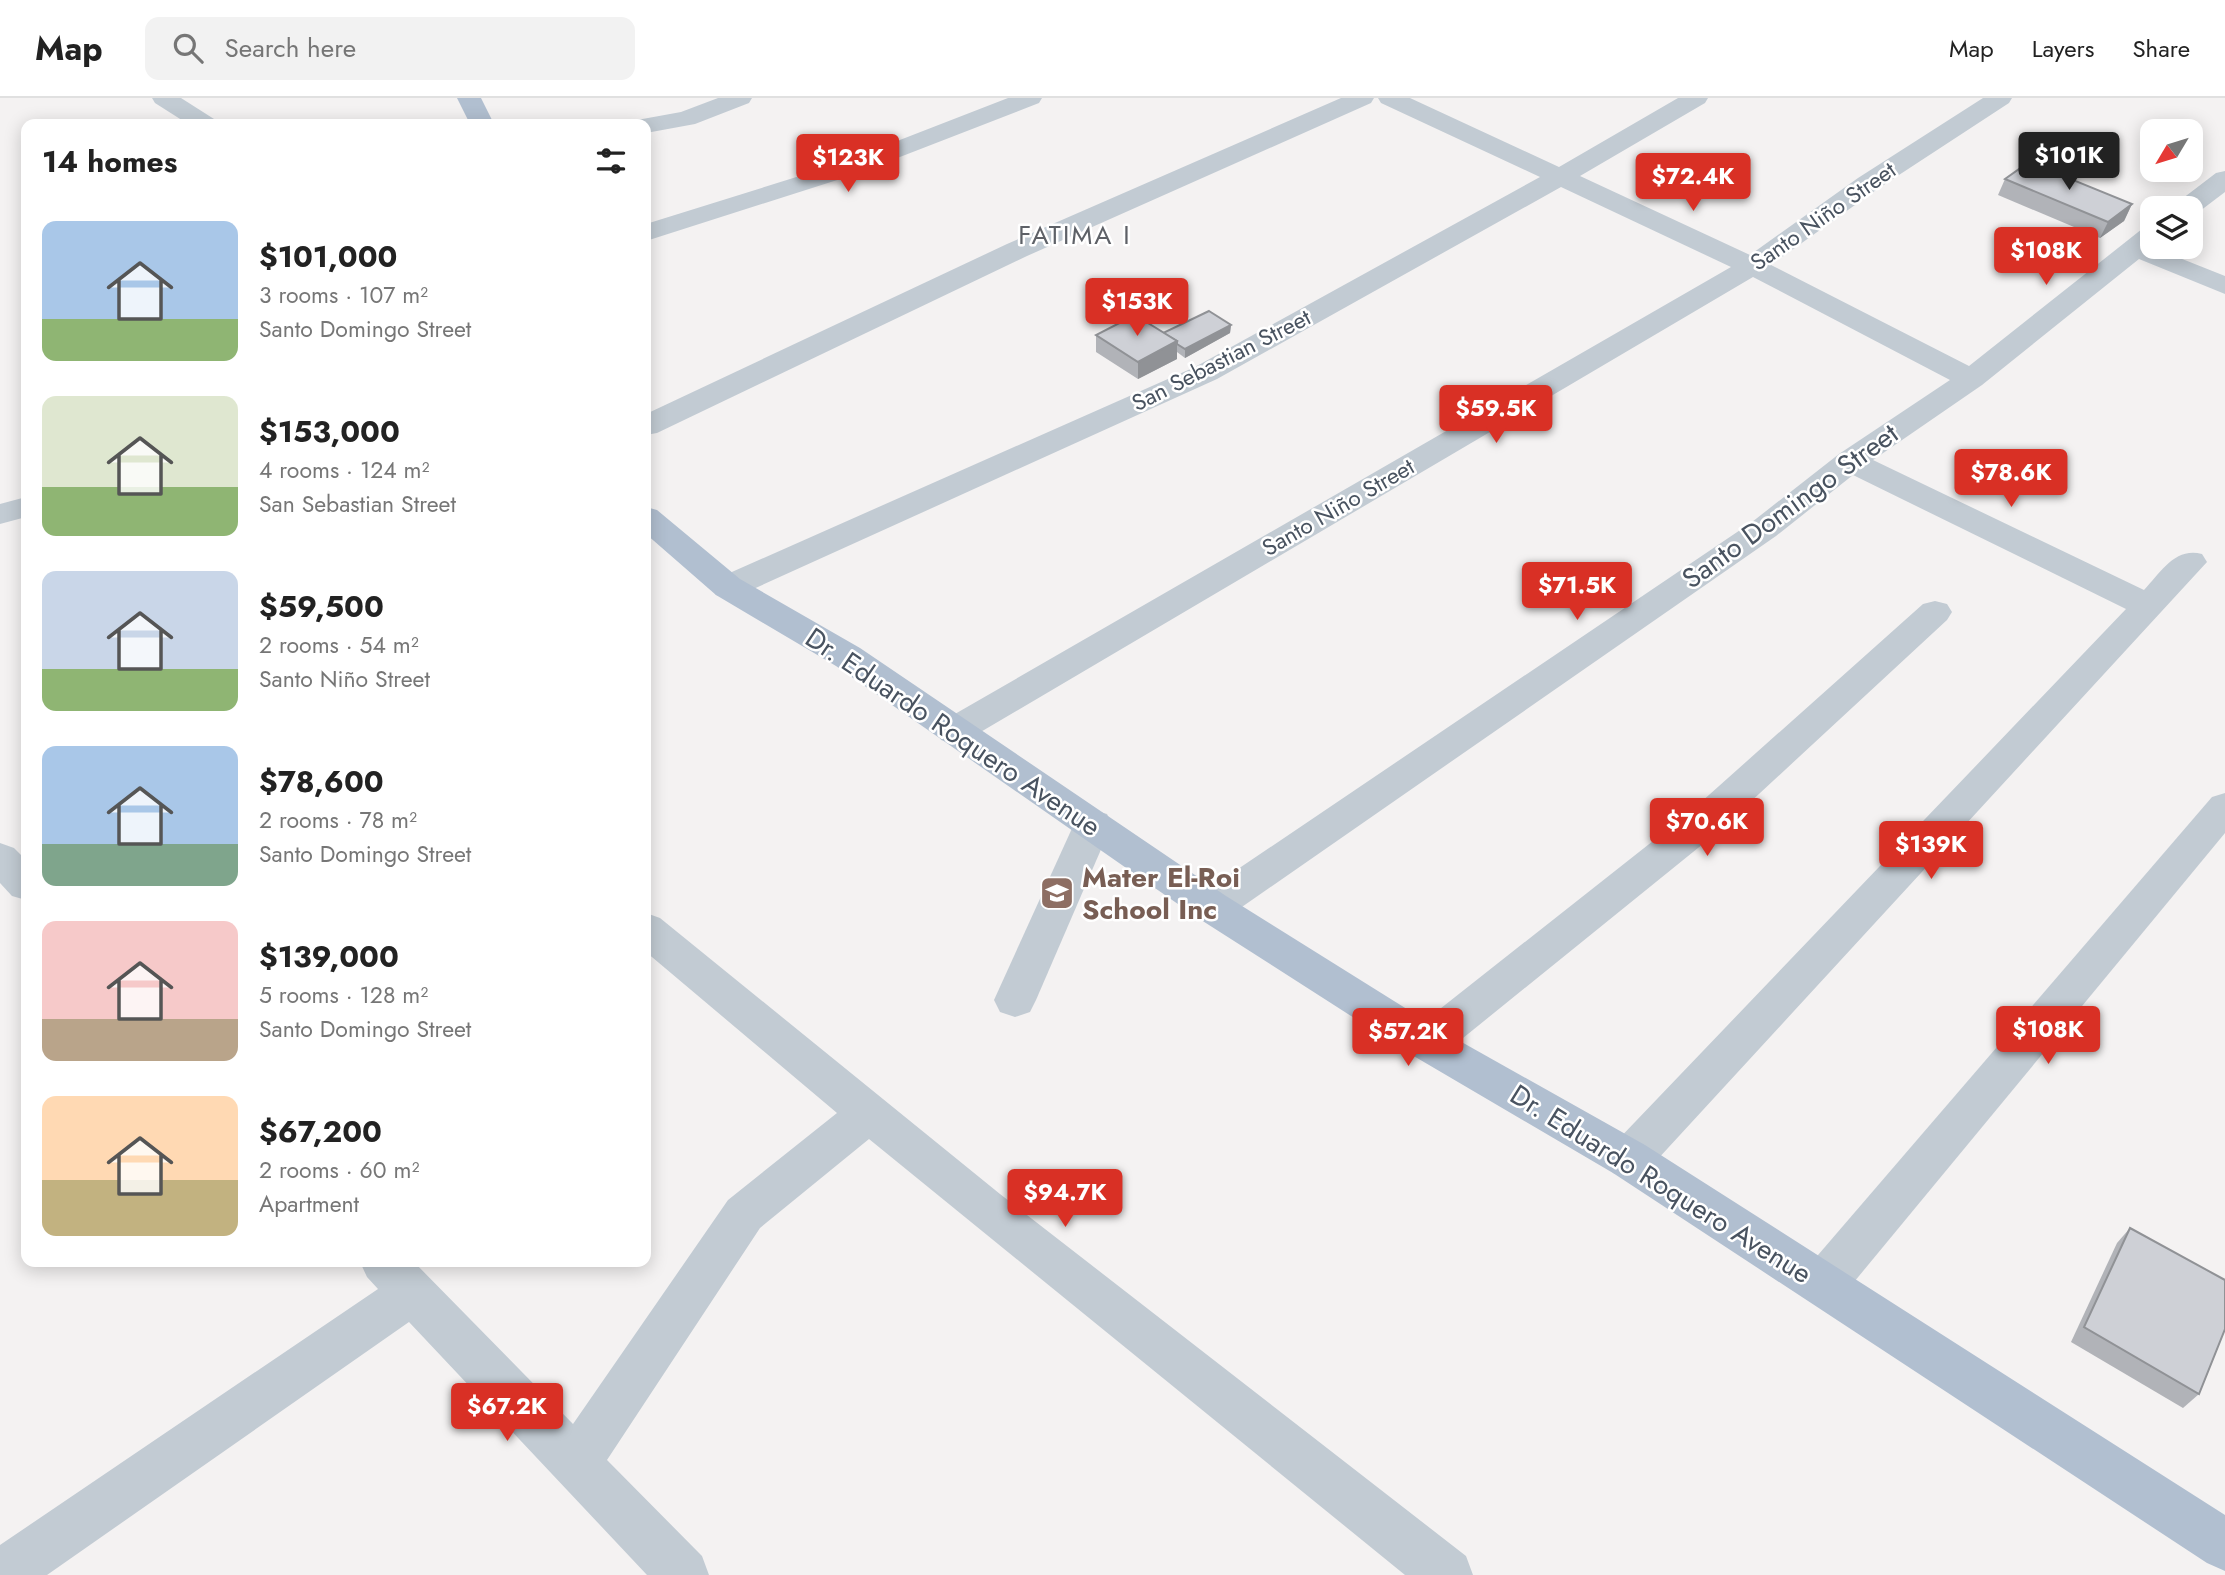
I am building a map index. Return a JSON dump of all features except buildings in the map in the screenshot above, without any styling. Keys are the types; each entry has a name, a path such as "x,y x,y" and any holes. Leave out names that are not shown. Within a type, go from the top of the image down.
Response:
{"main road":[{"path":"469,98 480,119"},
{"name":"Dr. Eduardo Roquero Avenue","path":"651,521 728,587 848,657 1212,907 1427,1042 1629,1159 2225,1545"}],"street":[{"path":"164,98 197,119"},
{"path":"651,124 686,119 740,98"},
{"path":"651,231 847,169 1030,98"},
{"path":"651,423 1017,250 1362,98"},
{"path":"1390,98 1752,266 1971,379"},
{"name":"San Sebastian Street","path":"728,587 1206,373 1558,178 1696,98"},
{"name":"Santo Niño Street","path":"954,731 1752,266 1867,184 2000,98"},
{"path":"2203,196 2225,179"},
{"name":"Santo Domingo Street","path":"1212,907 1764,529 1850,461 1971,379 2140,244"},
{"path":"2176,259 2225,286"},
{"path":"1850,461 2148,606"},
{"path":"0,514 21,508"},
{"path":"1629,1159 2190,562"},
{"path":"1427,1042 1705,821 1935,612"},
{"path":"1823,1284 2225,807"},
{"path":"1015,1000 1093,824"},
{"path":"651,933 984,1208 1447,1575"},
{"path":"575,1464 744,1214 869,1113"},
{"path":"2,1575 397,1277 683,1575"}],"place":[{"name":"Mater El-Roi School Inc","path":"1057,893"}],"district":[{"name":"FATIMA I","path":"1075,235"}]}
